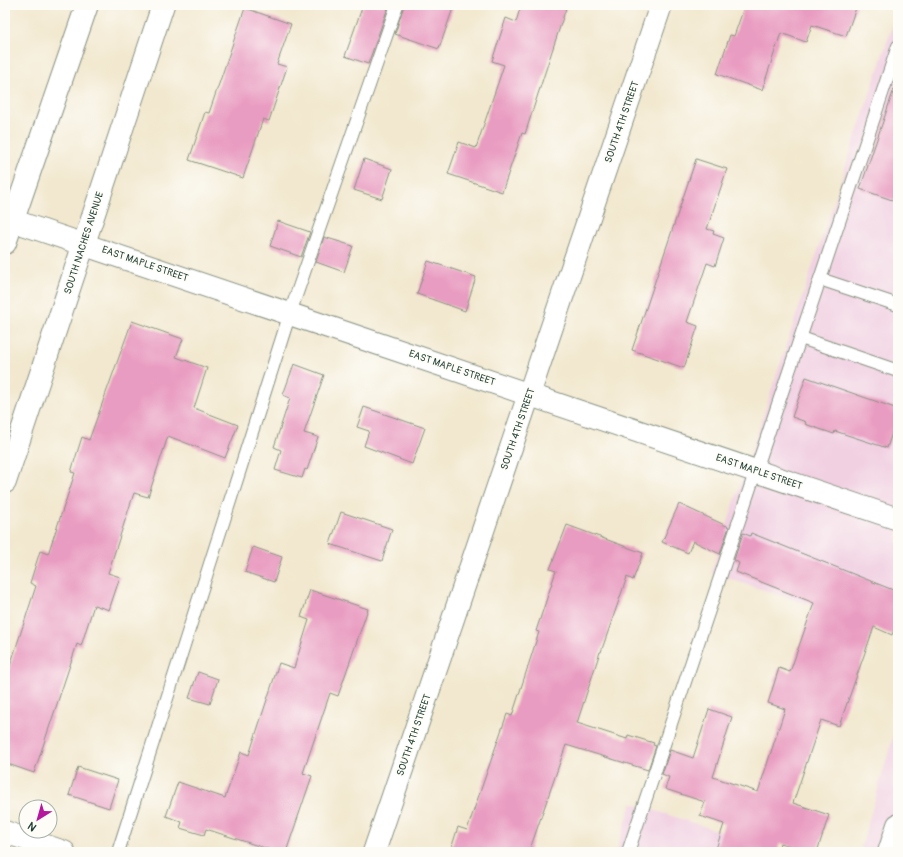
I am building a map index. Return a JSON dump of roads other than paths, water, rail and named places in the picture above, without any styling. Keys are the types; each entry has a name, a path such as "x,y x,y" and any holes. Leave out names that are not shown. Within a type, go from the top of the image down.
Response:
{"street":[{"path":"5,243 9,220 87,5"},
{"name":"SOUTH NACHES AVENUE","path":"5,482 163,5"},
{"name":"SOUTH 4TH STREET","path":"374,852 661,5"},
{"name":"EAST MAPLE STREET","path":"9,220 84,243 898,519"},
{"path":"889,852 898,825"},
{"path":"5,832 64,852"}],"lane":[{"path":"118,852 290,313 397,5"},
{"path":"628,852 757,471 898,46"},
{"path":"820,279 898,305"},
{"path":"801,338 898,371"}]}
